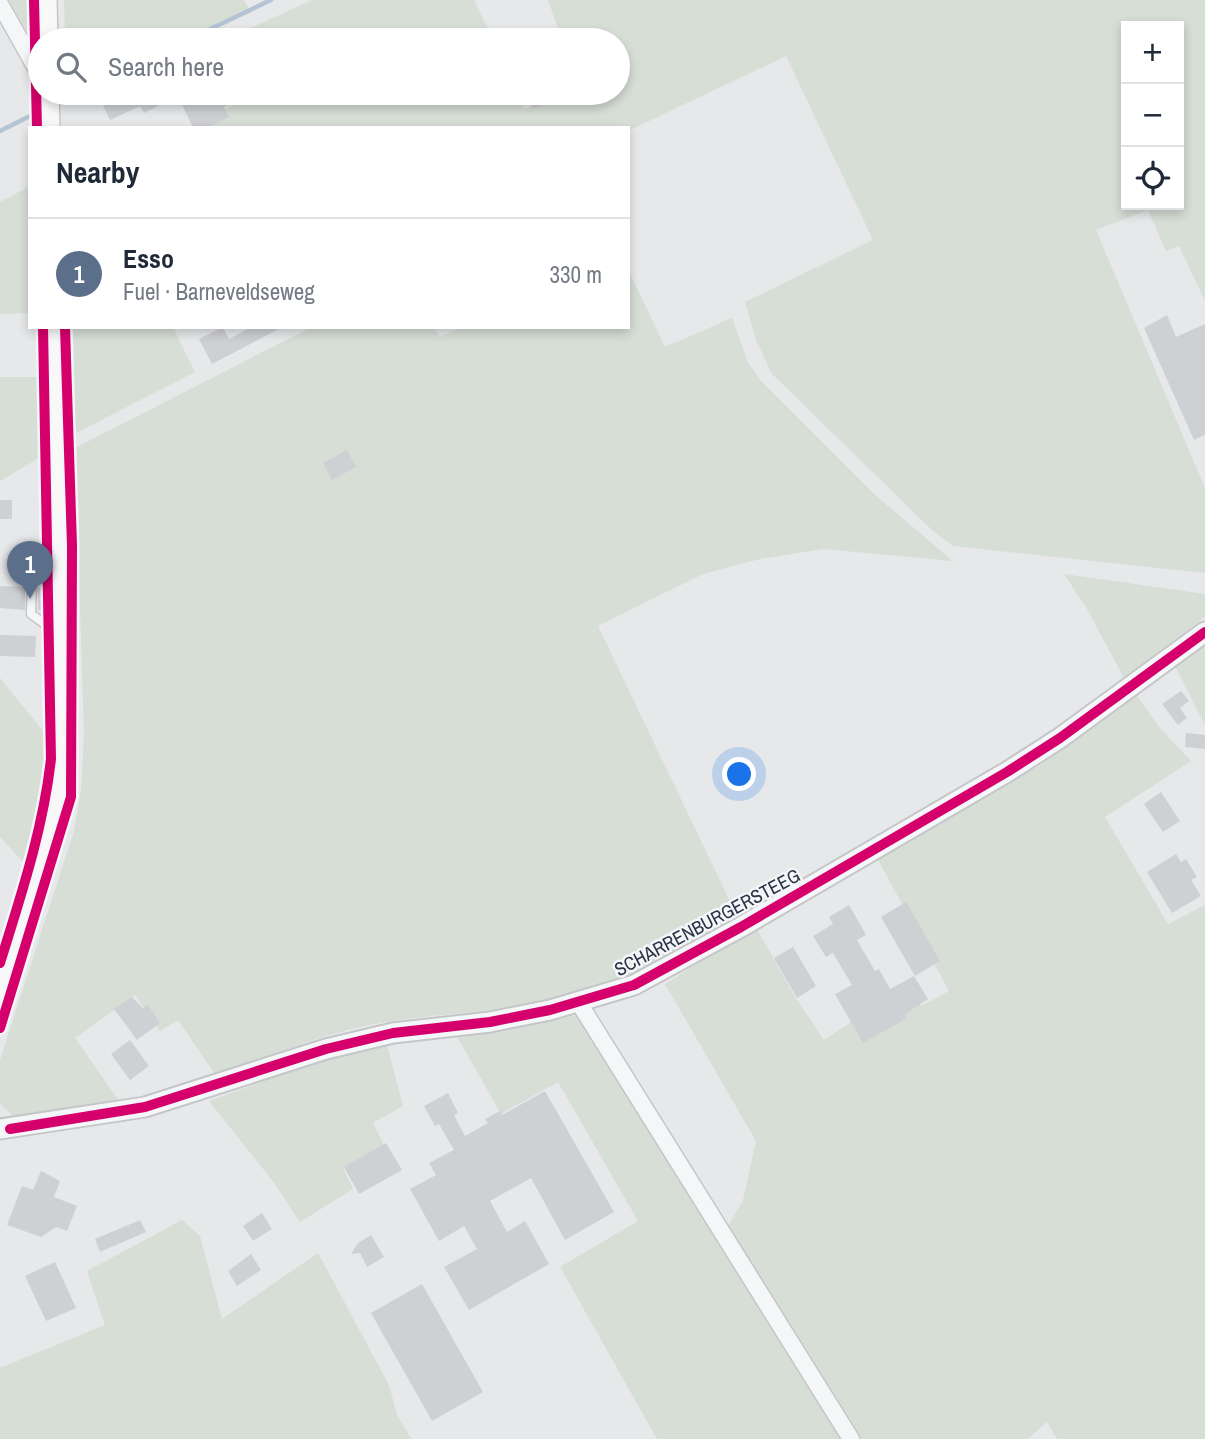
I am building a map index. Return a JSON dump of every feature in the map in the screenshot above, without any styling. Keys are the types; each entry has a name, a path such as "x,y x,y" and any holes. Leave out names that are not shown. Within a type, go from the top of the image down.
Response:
{"main road":[{"path":"46,0 47,28"},
{"path":"48,105 49,126"},
{"path":"0,1000 44,860 55,808 61,759 53,329"}],"street":[{"path":"0,4 28,54"},
{"name":"SCHARRENBURGERSTEEG","path":"0,1129 145,1107 326,1049 393,1033 490,1022 579,1003 634,985 1007,772 1060,738 1205,632"},
{"path":"579,1003 850,1439"}],"shaded area":[{"path":"9,0 31,0 32,28 28,28 28,34"},
{"path":"64,0 244,0 249,9 210,28 65,28"},
{"path":"312,0 474,0 487,28 251,28"},
{"path":"548,0 1205,0 1205,301 1179,246 1166,251 1148,210 1096,230 1205,488 1205,573 953,546 933,531 772,374 756,340 745,302 873,240 786,56 630,130 630,126 209,126 205,119 234,105 522,105 524,109 534,105 630,105 630,28 558,28"},
{"path":"28,187 28,313 0,314 0,202"},
{"path":"630,273 665,347 732,318 748,362 759,379 875,495 953,561 823,549 760,559 703,574 598,626 737,916 658,962 596,990 524,1006 399,1020 354,1028 294,1047 217,1077 178,1020 160,1031 135,995 75,1038 119,1101 17,1119 0,1104 0,1060 74,831 81,790 84,736 75,448 308,329 434,329 440,337 458,329 630,329"},
{"path":"73,329 174,329 195,372 74,434"},
{"path":"0,377 42,377 44,455 0,481"},
{"path":"1064,574 1205,594 1205,617 1124,678 1087,609"},
{"path":"1205,643 1205,725 1175,666"},
{"path":"0,678 48,737 42,802 24,863 0,837"},
{"path":"1136,695 1160,728 1191,761 1105,817 1168,924 1205,905 1205,1439 1057,1439 1047,1422 1028,1439 858,1439 727,1228 743,1200 756,1141 665,984 756,927 795,997 824,1040 908,985 921,1006 949,991 877,858 1039,766"},
{"path":"581,1014 847,1439 657,1439 560,1267 638,1221 558,1082 501,1114 457,1036 507,1031"},
{"path":"387,1045 403,1106 373,1123 384,1145 343,1168 353,1189 300,1222 275,1184 209,1101 328,1058"},
{"path":"182,1220 200,1236 222,1319 318,1253 389,1385 397,1415 411,1439 0,1439 0,1368 105,1325 87,1271"}],"building":[{"path":"157,105 158,106 144,113 140,106 110,120 103,106"},
{"path":"182,105 228,105 224,107 229,117 211,126 192,126"},
{"path":"1167,315 1176,337 1205,324 1205,435 1194,440 1144,328"},
{"path":"219,329 224,329 229,339 247,329 279,329 212,364 199,339"},
{"path":"347,450 356,467 332,480 323,463"},
{"path":"0,500 12,500 12,519 0,519"},
{"path":"0,586 25,587 25,610 0,608"},
{"path":"38,588 45,588 44,611 38,610"},
{"path":"0,635 36,636 35,657 0,656"},
{"path":"1181,691 1189,701 1180,708 1187,718 1178,725 1162,704"},
{"path":"1186,733 1205,735 1205,749 1185,747"},
{"path":"1161,792 1180,821 1163,832 1144,804"},
{"path":"1176,854 1181,862 1186,859 1197,877 1191,880 1201,896 1172,913 1147,872"},
{"path":"906,902 940,961 915,976 881,917"},
{"path":"849,905 866,935 857,940 875,971 879,969 890,989 914,976 928,999 905,1014 907,1018 863,1043 835,994 852,985 833,953 826,957 813,936 833,924 829,917"},
{"path":"793,947 816,986 797,998 774,958"},
{"path":"132,997 143,1008 148,1005 160,1023 137,1040 114,1009"},
{"path":"130,1040 149,1066 130,1080 111,1054"},
{"path":"545,1091 614,1212 565,1240 531,1178 490,1201 507,1232 525,1221 549,1264 469,1310 444,1267 477,1249 464,1226 439,1241 410,1189 436,1175 429,1163 454,1150 439,1124 435,1126 424,1106 448,1093 458,1113 454,1115 465,1136 488,1123 485,1119 500,1111 502,1115"},
{"path":"386,1143 402,1170 359,1194 344,1167"},
{"path":"41,1171 60,1181 54,1197 77,1206 67,1231 56,1227 41,1237 7,1225 22,1186 33,1190"},
{"path":"262,1213 272,1229 253,1241 243,1226"},
{"path":"140,1220 146,1232 100,1252 95,1239"},
{"path":"371,1235 384,1257 367,1267 360,1253 351,1254 358,1243"},
{"path":"251,1254 261,1270 237,1286 228,1271"},
{"path":"55,1262 76,1308 46,1321 25,1276"},
{"path":"422,1284 483,1392 432,1421 371,1313"}],"waterway":[{"path":"212,28 271,0"},
{"path":"0,131 32,115"}],"cycle path":[{"path":"34,0 35,28"},
{"path":"36,105 37,126"},
{"path":"0,963 37,837 51,759 43,329"},
{"path":"0,1028 71,797 72,546 65,329"},
{"path":"10,1129 145,1107 326,1049 393,1033 490,1022 550,1010 634,985 741,927 1007,772 1060,738 1205,632"}],"place":[{"name":"Esso","path":"30,599"}]}
